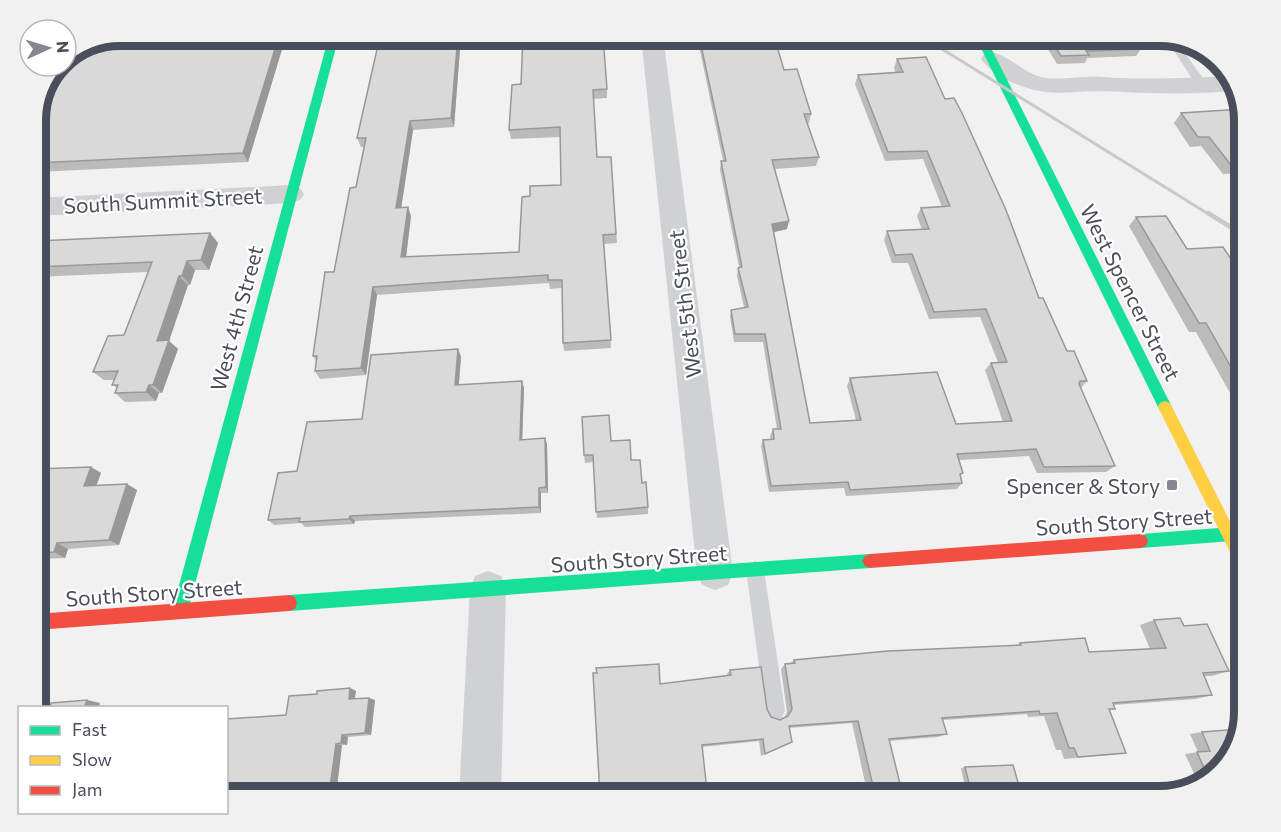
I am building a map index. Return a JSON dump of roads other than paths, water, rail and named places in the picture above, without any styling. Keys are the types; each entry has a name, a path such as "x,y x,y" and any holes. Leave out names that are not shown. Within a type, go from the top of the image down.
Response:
{"street":[{"name":"West 4th Street","path":"180,611 331,46"},
{"name":"West 5th Street","path":"653,46 715,573"},
{"name":"West Spencer Street","path":"985,46 1234,546"},
{"path":"992,59 1020,78 1035,84 1101,84 1126,87 1225,84"},
{"path":"1009,92 1034,97 1057,98 1110,94 1126,87"},
{"name":"South Summit Street","path":"47,206 291,194"},
{"name":"South Story Street","path":"47,621 1234,534"},
{"path":"480,786 488,589"}],"lane":[{"path":"1176,48 1202,85"},
{"path":"755,570 775,711"}],"railway":[{"path":"937,46 1210,215"},
{"path":"1208,213 1234,229"}],"place":[{"name":"Spencer & Story","path":"1172,485"}]}
